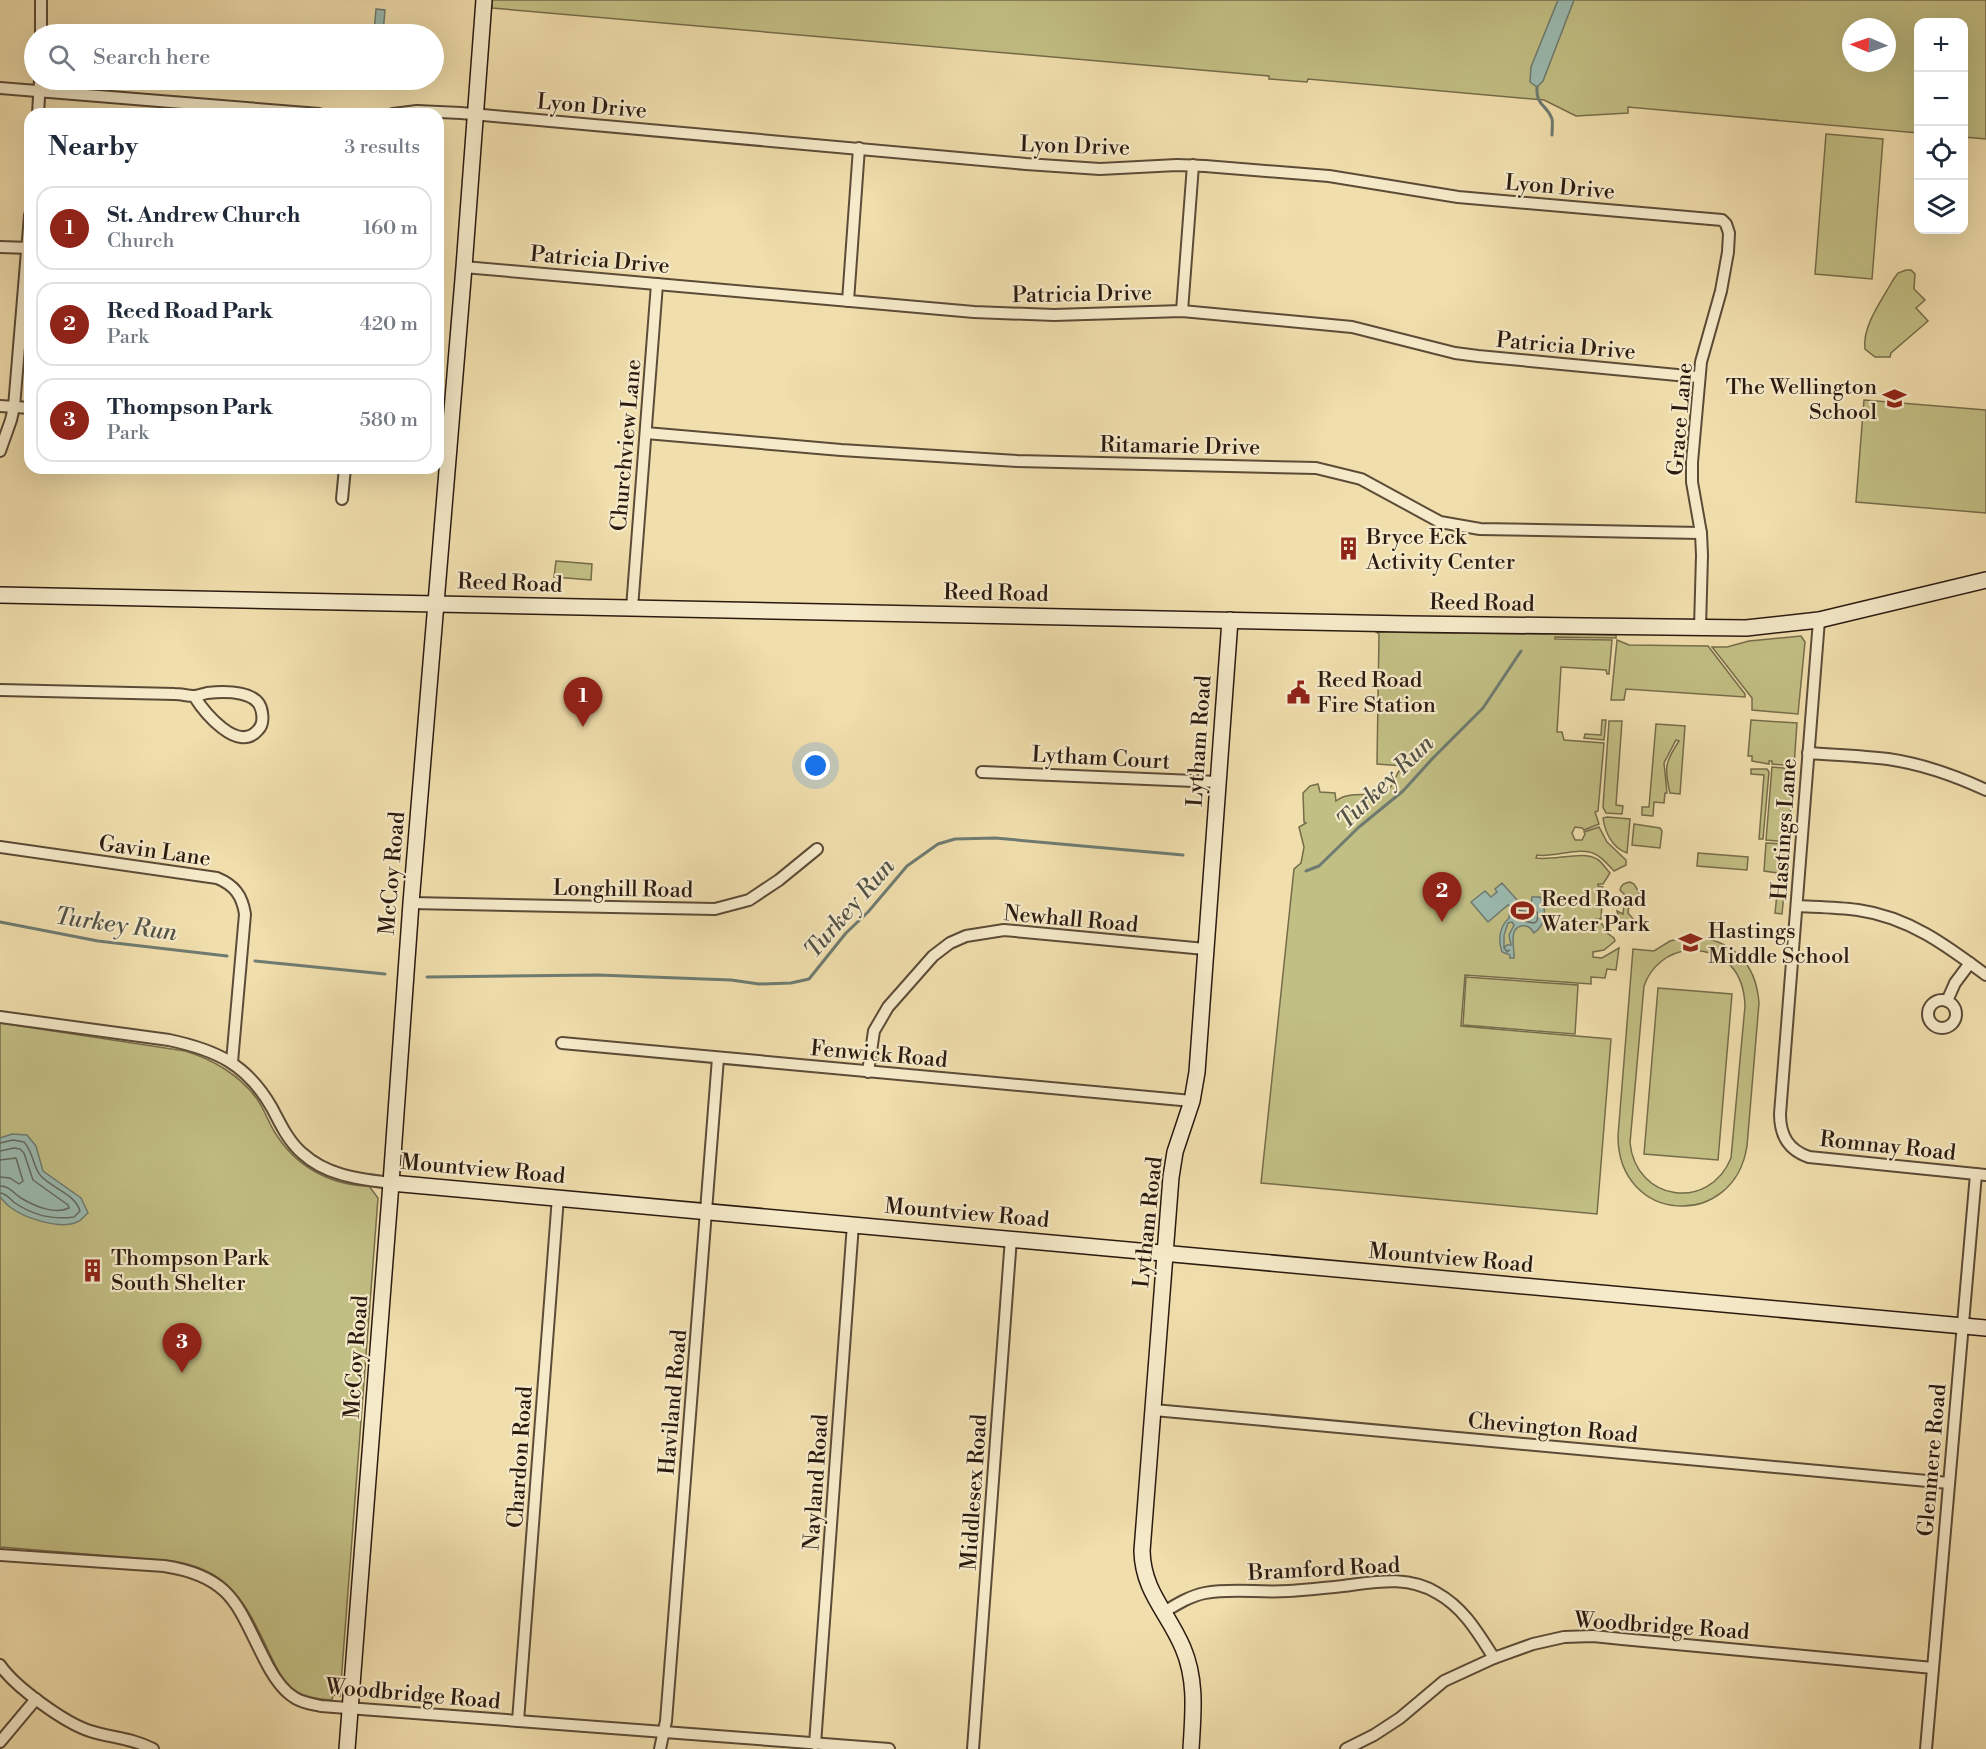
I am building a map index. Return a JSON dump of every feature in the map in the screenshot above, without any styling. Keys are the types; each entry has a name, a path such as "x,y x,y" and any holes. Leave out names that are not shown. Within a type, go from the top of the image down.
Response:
{"main road":[{"name":"McCoy Road","path":"347,1749 411,903 484,0"},
{"name":"Reed Road","path":"0,595 1746,628 1819,620 1986,580"},
{"name":"Lytham Road","path":"1191,1749 1193,1683 1184,1651 1150,1590 1142,1568 1142,1551 1172,1169 1175,1152 1192,1101 1197,1072 1230,620"},
{"name":"Mountview Road","path":"391,1183 1986,1328"}],"street":[{"path":"41,0 42,24"},
{"path":"0,88 243,108"},
{"path":"38,108 39,92"},
{"name":"Lyon Drive","path":"444,113 1026,164 1100,169 1193,165 1329,176 1458,197 1718,219 1726,224 1729,232 1728,252"},
{"path":"849,301 859,148"},
{"path":"1182,311 1193,165"},
{"path":"0,247 24,248"},
{"name":"Grace Lane","path":"1700,628 1701,533 1692,482 1698,377 1721,291 1728,252"},
{"name":"Patricia Drive","path":"464,267 974,312 1021,314 1182,311 1352,327 1455,353 1478,356 1698,377"},
{"name":"Churchview Lane","path":"632,608 657,284"},
{"path":"0,451 14,407 24,301"},
{"path":"0,406 24,408"},
{"name":"Ritamarie Drive","path":"646,433 841,450 1017,461 1316,468 1361,479 1440,522 1480,529 1701,533"},
{"path":"342,499 344,474"},
{"name":"Hastings Lane","path":"1789,1145 1782,1134 1780,1120 1819,620"},
{"path":"0,690 194,696 208,693 249,696 256,699 262,712 259,729 253,735 232,736 201,708 194,696"},
{"path":"1808,753 1888,759 1919,765 1946,773 1986,790"},
{"name":"Lytham Court","path":"982,772 1218,782"},
{"name":"Gavin Lane","path":"0,847 217,878 230,884 241,899 245,914 232,1062"},
{"name":"Longhill Road","path":"411,903 715,909 749,900 779,880 817,849"},
{"path":"1797,906 1859,910 1901,921 1948,946 1986,975"},
{"name":"Newhall Road","path":"868,1072 874,1031 888,1007 933,956 950,943 966,936 1004,930 1205,950"},
{"path":"1947,1000 1955,983 1970,963"},
{"name":"Mountview Road","path":"0,1017 180,1042 216,1053 232,1062 260,1090 295,1146 309,1159 343,1176 391,1183"},
{"name":"Fenwick Road","path":"562,1043 1192,1101"},
{"name":"Haviland Road","path":"660,1749 667,1710 718,1058"},
{"name":"Romnay Road","path":"1789,1145 1801,1155 1816,1158 1981,1174"},
{"name":"Glenmere Road","path":"1926,1749 1962,1326 1981,1174"},
{"name":"Chardon Road","path":"518,1721 558,1197"},
{"name":"Nayland Road","path":"815,1744 854,1224"},
{"name":"Middlesex Road","path":"973,1749 1011,1238"},
{"name":"Chevington Road","path":"1154,1410 1949,1483"},
{"name":"Woodbridge Road","path":"0,1555 164,1566 184,1569 202,1576 232,1598 242,1612 274,1677 287,1692 294,1698 321,1706 815,1744 827,1747 889,1749"},
{"name":"Bramford Road","path":"1164,1612 1182,1601 1206,1593 1287,1592 1396,1580 1423,1586 1437,1592 1450,1602 1473,1624 1494,1658"},
{"name":"Woodbridge Road","path":"1346,1749 1400,1718 1444,1681 1494,1658 1533,1644 1564,1637 1593,1636 1933,1668"},
{"path":"0,1665 12,1679 36,1699 72,1723 90,1731 127,1738 153,1749"},
{"path":"0,1742 36,1699"}],"shaded area":[{"path":"492,0 1986,0 1986,139 1968,137 1968,18 1914,18 1914,133 1628,107 1628,113 1576,116 1544,100 1308,79 1307,82 1269,79 1269,76 492,8"},
{"path":"1826,134 1883,139 1872,279 1815,274"},
{"path":"1911,270 1915,274 1914,289 1925,300 1916,308 1928,321 1891,353 1890,357 1875,357 1865,349 1870,322 1893,280 1898,273"},
{"path":"1864,400 1986,410 1986,513 1856,502"},
{"path":"556,561 592,564 591,580 554,577"},
{"path":"1376,632 1616,635 1616,638 1555,637 1555,639 1612,640 1609,674 1606,670 1561,667 1557,732 1562,732 1564,740 1604,743 1598,811 1595,812 1599,824 1584,830 1575,827 1572,833 1575,840 1582,840 1584,832 1599,827 1607,842 1626,860 1626,865 1614,871 1598,855 1582,851 1537,855 1536,858 1591,856 1599,860 1610,873 1603,884 1598,884 1603,887 1601,919 1596,919 1595,923 1602,924 1615,941 1604,950 1593,952 1593,957 1602,958 1619,948 1616,970 1607,969 1605,978 1591,977 1591,984 1465,975 1461,1026 1611,1039 1597,1214 1261,1183 1294,869 1301,863 1304,847 1299,827 1306,823 1304,822 1303,793 1310,786 1318,784 1320,792 1335,793 1336,801 1353,795 1378,794 1391,787 1398,772 1404,766 1377,764 1379,634"},
{"path":"1801,636 1805,642 1798,714 1752,710 1752,698 1712,647 1727,647 1749,641"},
{"path":"1617,640 1629,645 1708,646 1745,697 1626,689 1624,700 1611,700"},
{"path":"1602,720 1606,720 1604,740 1584,738 1585,734 1601,735"},
{"path":"1751,720 1797,723 1794,766 1772,764 1772,761 1769,761 1769,764 1752,761 1752,756 1748,756"},
{"path":"1609,721 1622,721 1616,805 1623,806 1622,814 1606,813 1603,807"},
{"path":"1656,724 1685,726 1680,794 1670,793 1667,777 1668,760 1679,741 1676,740 1664,763 1667,793 1665,793 1664,803 1654,802 1653,816 1642,815 1642,807 1649,807"},
{"path":"1772,767 1794,769 1788,842 1766,840"},
{"path":"1751,769 1767,769 1769,772 1763,839 1759,839 1764,775 1751,774"},
{"path":"1603,818 1630,819 1627,853 1610,839"},
{"path":"1634,824 1660,828 1662,831 1660,848 1632,845"},
{"path":"1766,843 1787,844 1784,884 1778,882 1778,873 1764,871"},
{"path":"1698,853 1748,857 1747,870 1697,866"},
{"path":"1630,882 1639,892 1638,902 1630,896 1628,913 1635,921 1628,925 1619,920 1617,911 1623,914 1625,895 1620,890 1622,885"},
{"path":"1777,894 1784,894 1782,914 1775,913"},
{"path":"1692,936 1719,942 1730,948 1747,965 1753,976 1759,1003 1747,1146 1738,1174 1721,1193 1700,1203 1678,1206 1655,1200 1636,1187 1623,1165 1618,1136 1633,949 1654,951 1670,941","holes":["1682,951 1703,951 1714,954 1731,966 1737,974 1744,994 1745,1006 1731,1158 1721,1175 1707,1187 1691,1192 1674,1192 1659,1187 1645,1177 1635,1163 1630,1143 1644,986 1651,972 1661,961"]},
{"path":"1466,977 1578,985 1575,1034 1463,1025"},
{"path":"1658,988 1732,994 1718,1160 1644,1154"},
{"path":"0,1023 185,1051 205,1058 234,1075 250,1090 282,1143 303,1164 340,1182 369,1186 378,1198 340,1696 333,1695 332,1700 304,1695 285,1682 243,1603 233,1590 208,1572 192,1565 172,1561 0,1547"}],"water":[{"path":"1558,0 1574,0 1543,81 1537,87 1530,82 1531,67"},
{"path":"376,9 385,10 384,24 375,24"},
{"path":"1502,883 1518,901 1522,902 1522,905 1531,905 1532,897 1540,897 1544,906 1543,921 1538,930 1534,933 1529,927 1521,926 1515,931 1513,935 1514,958 1502,952 1500,943 1501,930 1509,918 1510,906 1508,905 1488,922 1471,902 1485,891 1491,897 1497,892 1495,889","holes":["1512,922 1514,925 1509,935 1511,945 1504,948 1504,935 1508,923"]},
{"path":"12,1134 27,1135 36,1146 43,1171 81,1198 88,1213 80,1220 61,1225 42,1222 16,1211 0,1197 0,1138"}],"waterway":[{"name":"Turkey Run","path":"1537,87 1538,98 1552,119 1552,135"},
{"name":"Turkey Run","path":"1306,871 1319,866 1359,827 1403,791 1483,708 1521,651"},
{"name":"Turkey Run","path":"427,977 598,975 731,980 759,984 791,983 809,979 846,933 868,912 907,866 938,844 955,839 995,838 1183,855"},
{"name":"Turkey Run","path":"0,922 98,941 227,956"},
{"name":"Turkey Run","path":"255,961 385,974"}],"place":[{"name":"The Wellington School","path":"1895,399"},
{"name":"Bryce Eck Activity Center","path":"1348,549"},
{"name":"Reed Road Fire Station","path":"1299,692"},
{"name":"St. Andrew Church","path":"583,727"},
{"name":"Reed Road Water Park","path":"1523,911"},
{"name":"Reed Road Park","path":"1442,922"},
{"name":"Hastings Middle School","path":"1690,943"},
{"name":"Thompson Park South Shelter","path":"93,1270"},
{"name":"Thompson Park","path":"182,1373"}]}
